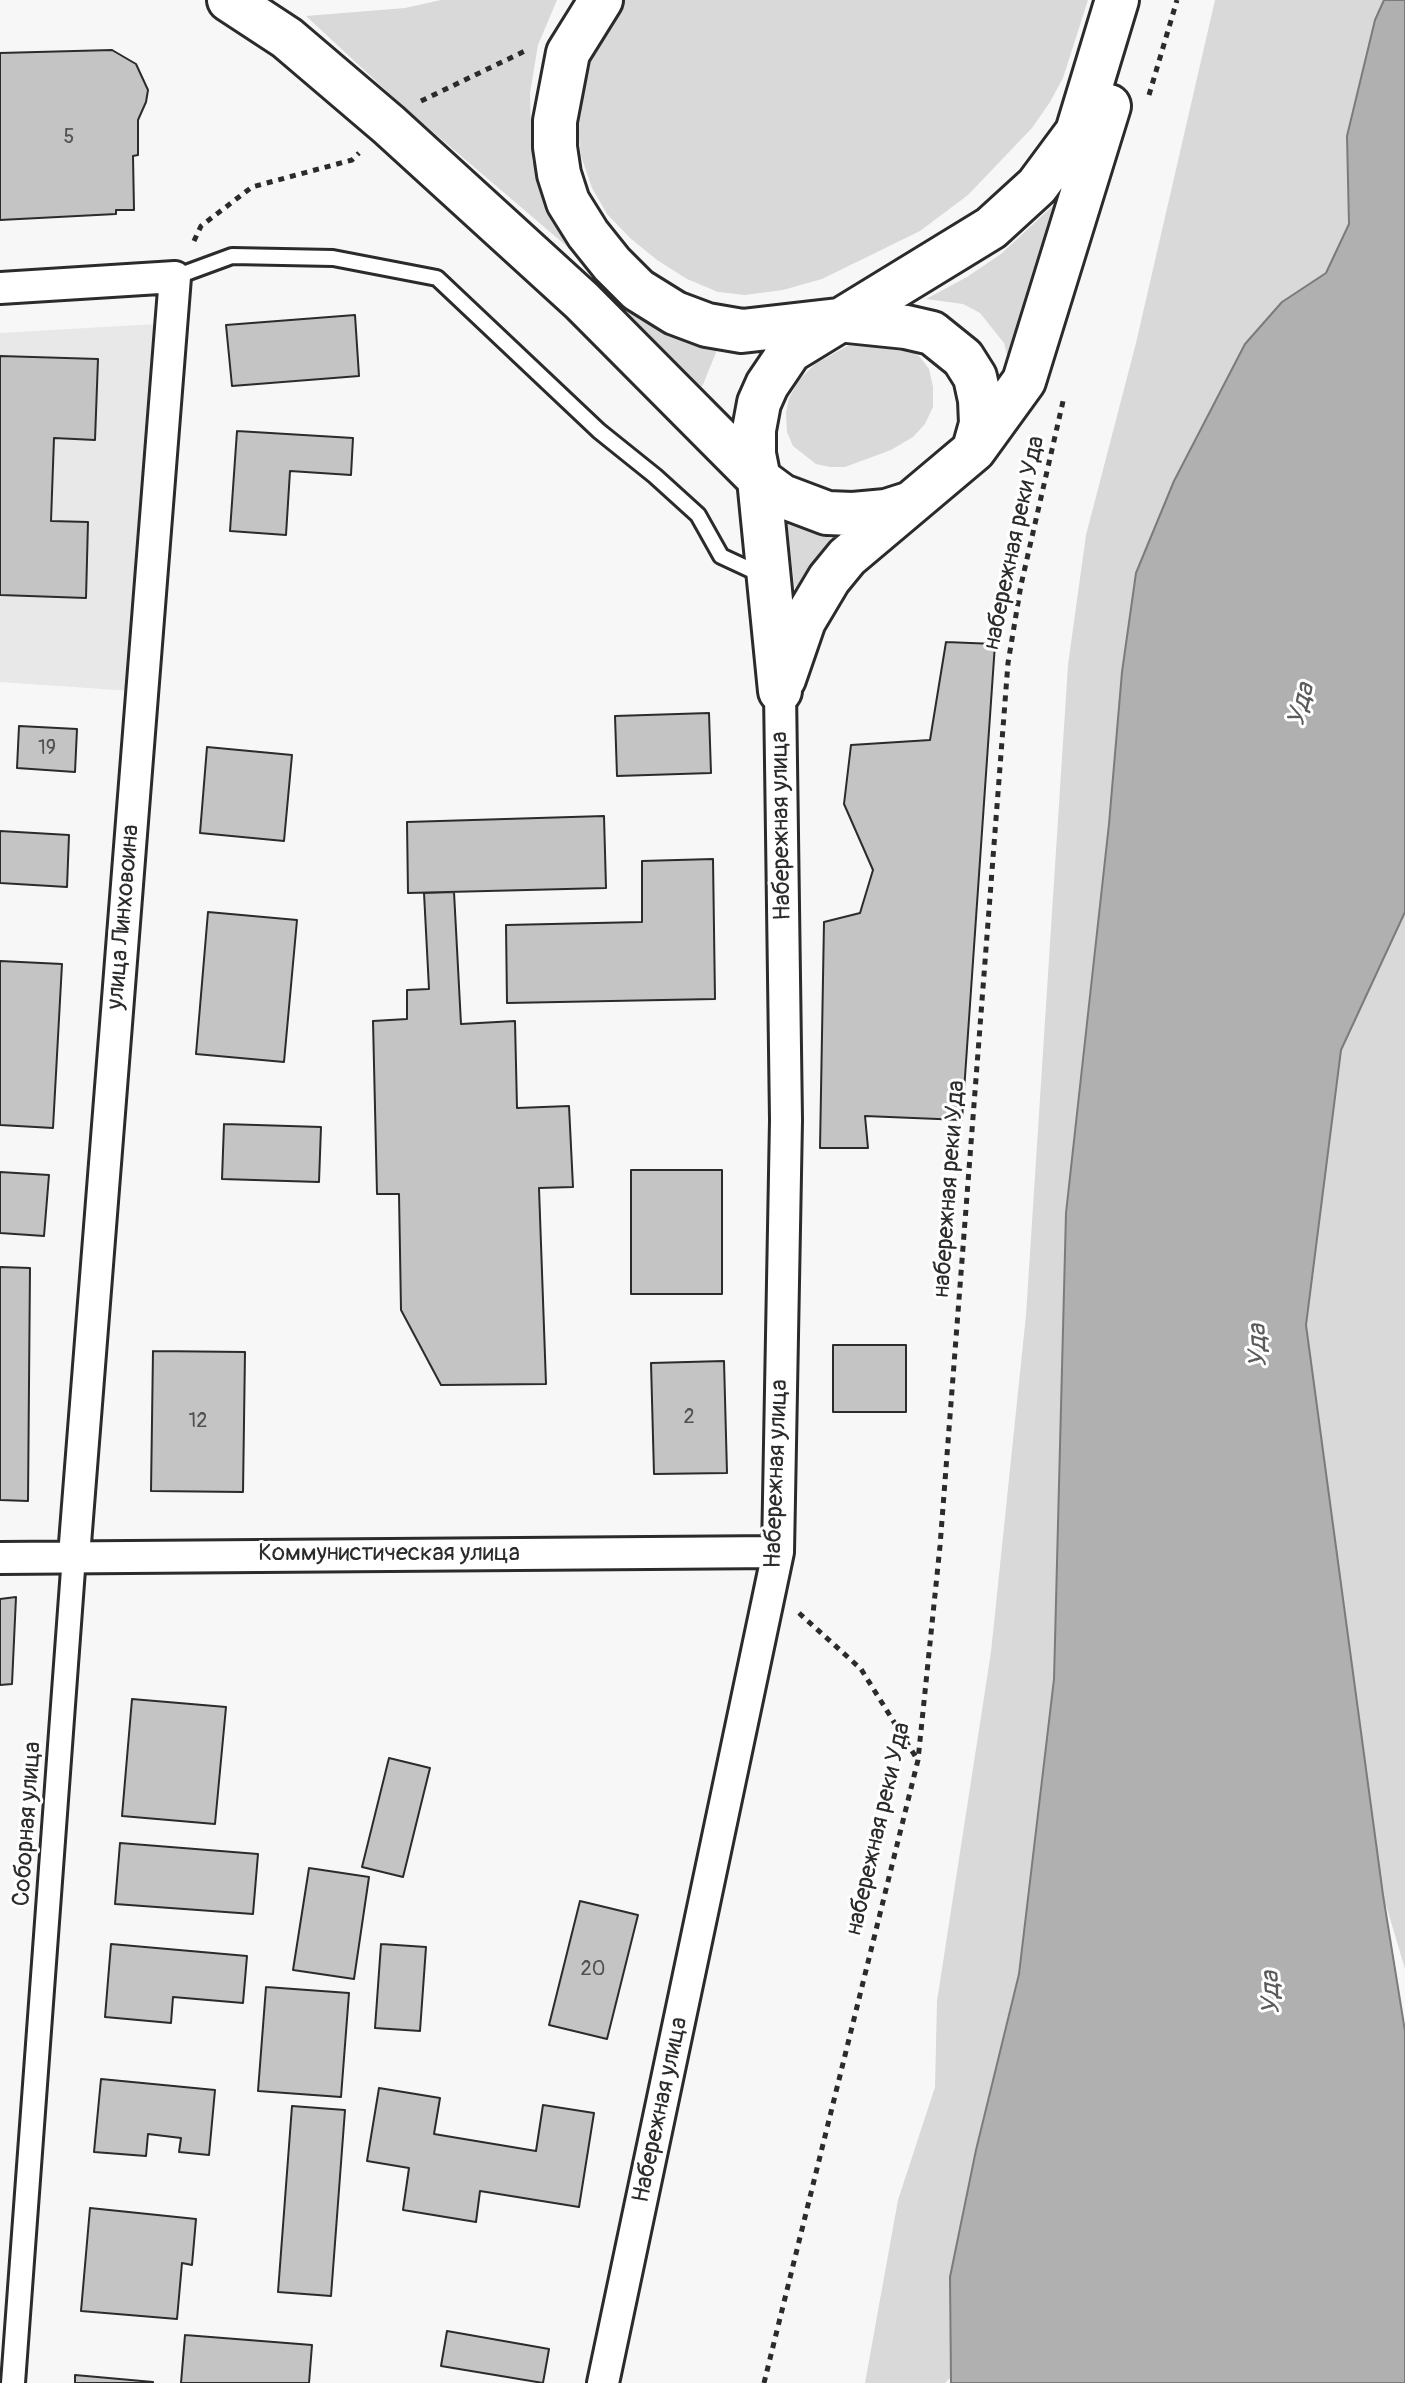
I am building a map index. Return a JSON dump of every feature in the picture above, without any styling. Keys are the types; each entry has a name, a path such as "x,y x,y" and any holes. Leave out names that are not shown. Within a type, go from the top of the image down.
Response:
{"main road":[{"path":"229,0 287,38 389,125 582,301 759,479 782,496 827,513 886,511 911,503"},
{"path":"601,0 568,53 555,121 559,174 568,202 612,264 638,290 675,313 707,325 742,331 838,320 932,333 963,358 975,377 981,424 974,450"},
{"path":"780,691 754,454 759,403 767,385 790,351 991,228 1037,186 1077,132 1117,0"},
{"path":"780,691 804,621 829,579 847,557 974,450 1024,381 1141,0"}],"street":[{"path":"0,288 175,277"},
{"name":"улица Линховоина","path":"74,1556 175,277"},
{"name":"Набережная улица","path":"603,2383 778,1552 786,1120 780,691"},
{"name":"Коммунистическая улица","path":"0,1558 778,1552"},
{"name":"Соборная улица","path":"13,2383 74,1556"}],"lane":[{"path":"175,277 232,256 333,258 437,278 599,431 698,515 721,556 767,578"}],"path":[{"path":"1145,106 1177,0"},
{"path":"419,102 538,45"},
{"path":"175,277 201,226 252,187 352,160 362,151"},
{"name":"набережная реки Уда","path":"764,2383 918,1760 943,1514 1008,663 1021,585 1065,394"},
{"path":"771,1588 861,1669 918,1760"}],"shaded area":[{"path":"441,0 557,0 538,45 530,93 532,161 577,255 406,109 306,16 405,8"},
{"path":"625,0 1088,0 1063,78 1050,102 1032,128 968,195 920,231 822,279 783,290 745,295 718,292 687,279 657,260 607,214 592,188 581,156 579,93 586,59 606,22"},
{"path":"1215,0 1384,0 1375,20 1347,136 1349,224 1327,273 1282,302 1245,344 1174,481 1136,573 1122,672 1109,824 1066,1213 1054,1679 1019,1975 976,2150 950,2277 950,2378 945,2383 865,2383 898,2200 935,2087 937,2001 991,1652 1026,1315 1068,665 1086,535 1136,343"},
{"path":"1060,199 1009,363 1004,343 980,313 963,304 926,299 1001,254"},
{"path":"612,298 681,339 717,350 702,387"},
{"path":"156,324 132,691 0,682 0,333"},
{"path":"868,341 903,346 920,357 929,369 933,407 925,424 913,437 891,450 845,467 816,464 793,446 787,432 789,398 799,380 815,364 849,345"},
{"path":"787,523 835,540 795,591"},
{"path":"1405,912 1405,1969 1383,1895 1306,1325 1341,1050"}],"water":[{"name":"Уда","path":"1384,0 1405,0 1405,912 1341,1050 1306,1325 1383,1895 1405,2031 1405,2383 951,2383 950,2277 976,2150 1019,1974 1054,1679 1066,1213 1109,824 1122,672 1136,573 1174,481 1245,344 1282,302 1326,273 1349,224 1347,136 1375,20"}],"building":[{"path":"112,50 136,64 148,90 138,120 138,155 133,156 134,210 116,210 116,214 0,220 0,53"},
{"path":"355,315 359,376 232,386 226,325"},
{"path":"0,356 98,359 95,440 54,438 51,521 88,522 86,598 0,595"},
{"path":"237,431 353,438 351,475 290,471 286,535 230,531"},
{"path":"946,642 995,644 962,1120 865,1116 868,1148 820,1148 824,922 860,913 873,870 844,804 851,745 930,740"},
{"path":"709,713 711,773 617,776 615,716"},
{"path":"19,726 77,729 75,772 17,768"},
{"path":"207,747 292,755 284,841 200,833"},
{"path":"604,816 606,888 408,893 407,822"},
{"path":"0,831 69,835 67,887 0,883"},
{"path":"713,859 715,999 507,1003 506,925 642,922 642,861"},
{"path":"454,892 461,1024 515,1021 517,1108 569,1106 573,1187 539,1188 546,1384 441,1385 401,1310 399,1194 377,1194 373,1021 407,1019 407,990 429,989 424,893"},
{"path":"208,912 297,920 284,1062 196,1054"},
{"path":"0,961 62,964 53,1128 0,1125"},
{"path":"224,1124 321,1127 319,1182 222,1179"},
{"path":"631,1170 722,1170 722,1294 631,1294"},
{"path":"0,1172 49,1175 44,1236 0,1233"},
{"path":"0,1267 30,1268 28,1501 0,1500"},
{"path":"833,1345 906,1345 906,1412 833,1412"},
{"path":"153,1351 245,1352 243,1492 151,1491"},
{"path":"724,1361 727,1473 654,1474 651,1363"},
{"path":"16,1597 12,1684 0,1685 0,1599"},
{"path":"132,1699 226,1707 215,1824 122,1816"},
{"path":"389,1758 430,1768 403,1877 362,1867"},
{"path":"120,1843 258,1854 253,1914 115,1904"},
{"path":"309,1868 369,1877 354,1979 293,1970"},
{"path":"580,1901 638,1915 607,2039 549,2025"},
{"path":"111,1944 247,1956 243,2003 173,1997 171,2023 105,2017"},
{"path":"381,1944 426,1947 420,2031 375,2028"},
{"path":"266,1987 349,1993 341,2097 258,2091"},
{"path":"101,2079 215,2090 209,2155 179,2152 181,2138 148,2134 146,2156 94,2152"},
{"path":"379,2088 440,2098 434,2134 536,2151 543,2105 594,2113 579,2207 480,2191 476,2222 403,2210 409,2168 367,2161"},
{"path":"292,2106 345,2110 331,2296 278,2292"},
{"path":"90,2208 196,2219 192,2265 182,2263 177,2319 81,2311"},
{"path":"447,2331 549,2349 543,2383 441,2366"},
{"path":"185,2335 312,2345 309,2383 181,2383"},
{"path":"75,2375 153,2382 153,2383 75,2383"}]}
